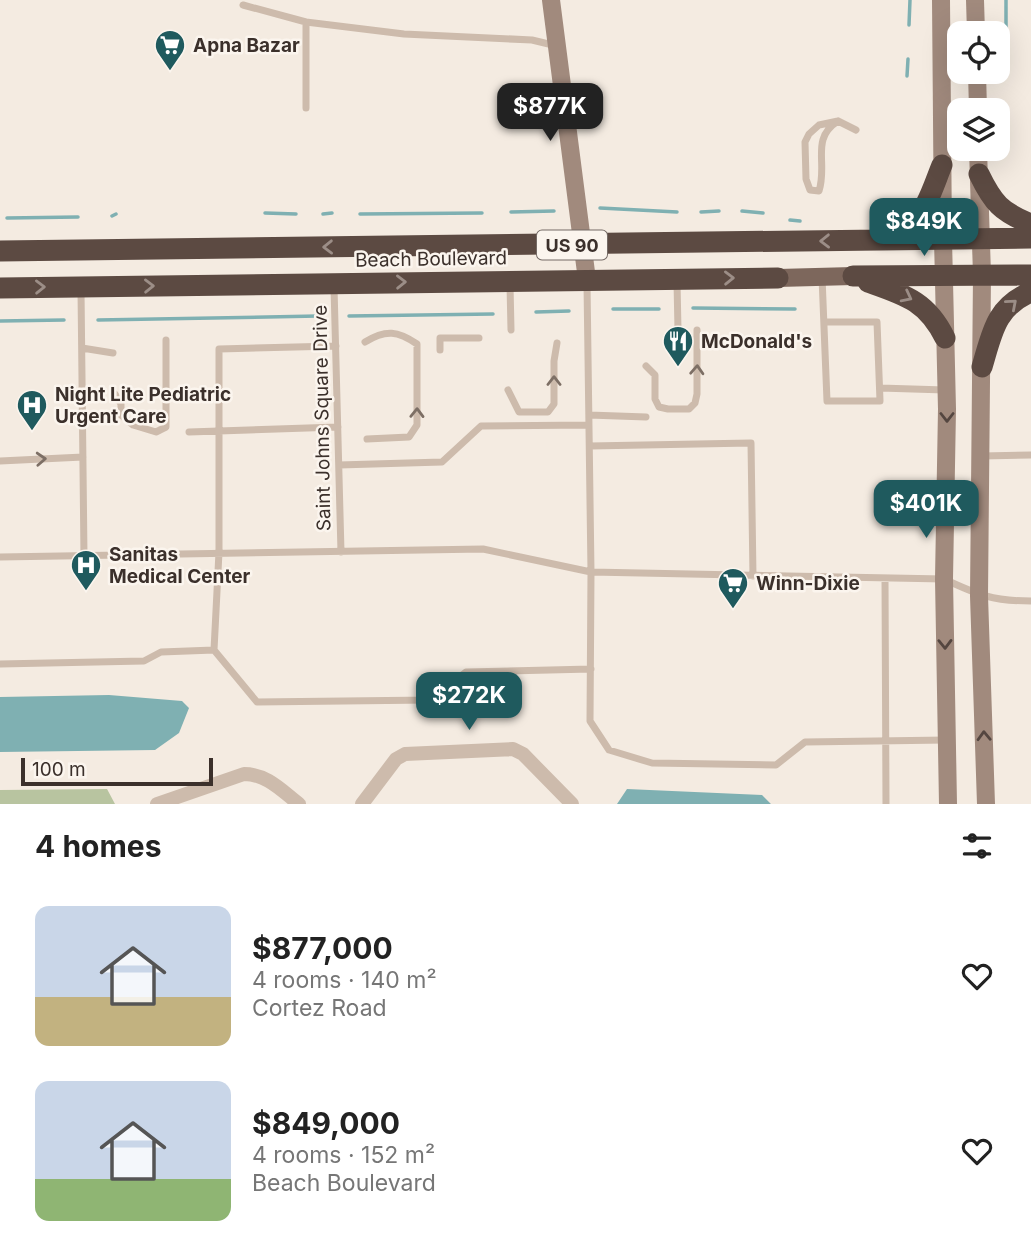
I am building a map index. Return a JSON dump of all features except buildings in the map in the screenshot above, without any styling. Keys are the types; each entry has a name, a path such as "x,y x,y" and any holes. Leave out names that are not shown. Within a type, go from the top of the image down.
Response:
{"highway":[{"path":"876,240 910,225 929,198 942,165"},
{"path":"979,174 989,196 998,206 1031,224"},
{"name":"US 90","path":"0,251 1031,238"},
{"path":"81,287 85,251"},
{"name":"Beach Boulevard","path":"853,276 1031,275"},
{"path":"853,276 921,304 931,313 944,338"},
{"name":"Beach Boulevard","path":"0,288 778,278"},
{"path":"982,367 996,323 1006,307 1018,297 1031,292"}],"main road":[{"path":"551,0 587,280"},
{"path":"941,0 943,275 947,390 944,579 948,804"},
{"path":"975,0 976,21"},
{"path":"978,161 982,275 979,596 986,804"},
{"name":"Beach Boulevard","path":"778,278 853,276"}],"street":[{"path":"362,804 396,759 405,754 505,748 523,754 572,804"},
{"path":"158,804 244,774 256,774 264,777 299,804"}],"lane":[{"path":"243,5 306,22 404,34 532,40 557,47"},
{"path":"306,22 306,108"},
{"path":"838,121 826,129 822,140 823,178 819,191 810,190 806,179 806,142 809,134 819,125 838,121 856,130"},
{"path":"822,277 827,401 880,401 877,321 824,322"},
{"path":"677,279 678,330"},
{"path":"587,280 590,720 609,750 652,763 776,765 805,742 947,740"},
{"path":"510,281 511,330"},
{"name":"Saint Johns Square Drive","path":"334,283 341,552"},
{"path":"81,287 84,556"},
{"path":"646,366 655,375 655,399 659,407 689,409 695,403 696,394 697,330"},
{"path":"365,342 377,335 402,333 417,344 417,425 410,437 367,439"},
{"path":"440,350 440,338 479,338"},
{"path":"115,394 121,404 121,415 133,425 156,432 166,427 166,340"},
{"path":"508,390 519,412 548,412 552,409 557,344"},
{"path":"336,346 219,349 219,552 214,650 257,702 430,700 466,672 590,669"},
{"path":"82,348 113,353"},
{"path":"880,388 947,390"},
{"path":"589,415 646,417"},
{"path":"339,465 442,462 481,426 589,425"},
{"path":"189,432 338,428"},
{"path":"590,446 751,443 753,576"},
{"path":"981,456 1031,455"},
{"path":"0,461 83,457"},
{"path":"0,557 483,549 591,572 944,579 979,596 1031,601"},
{"path":"885,578 886,804"},
{"path":"0,664 144,661 161,652 214,650"}],"green space":[{"path":"107,789 115,804 0,804 0,790"}],"water":[{"path":"109,695 182,701 189,708 179,733 155,750 0,752 0,697"},
{"path":"627,789 762,795 771,804 617,804"}],"waterway":[{"path":"909,25 910,0"},
{"path":"1006,0 1006,21"},
{"path":"907,76 908,59"},
{"path":"600,208 677,212"},
{"path":"511,212 554,211"},
{"path":"701,212 719,211"},
{"path":"742,211 763,213"},
{"path":"265,213 296,214"},
{"path":"323,214 332,213"},
{"path":"360,214 482,213"},
{"path":"112,216 116,214"},
{"path":"7,218 78,217"},
{"path":"790,220 800,221"},
{"path":"693,308 795,309"},
{"path":"613,309 659,309"},
{"path":"536,312 569,311"},
{"path":"349,316 493,314"},
{"path":"98,320 318,316"},
{"path":"0,321 64,320"}],"place":[{"name":"Apna Bazar","path":"170,72"},
{"name":"McDonald's","path":"678,368"},
{"name":"Night Lite Pediatric Urgent Care","path":"32,432"},
{"name":"Sanitas Medical Center","path":"86,592"},
{"name":"Winn-Dixie","path":"733,610"}]}
